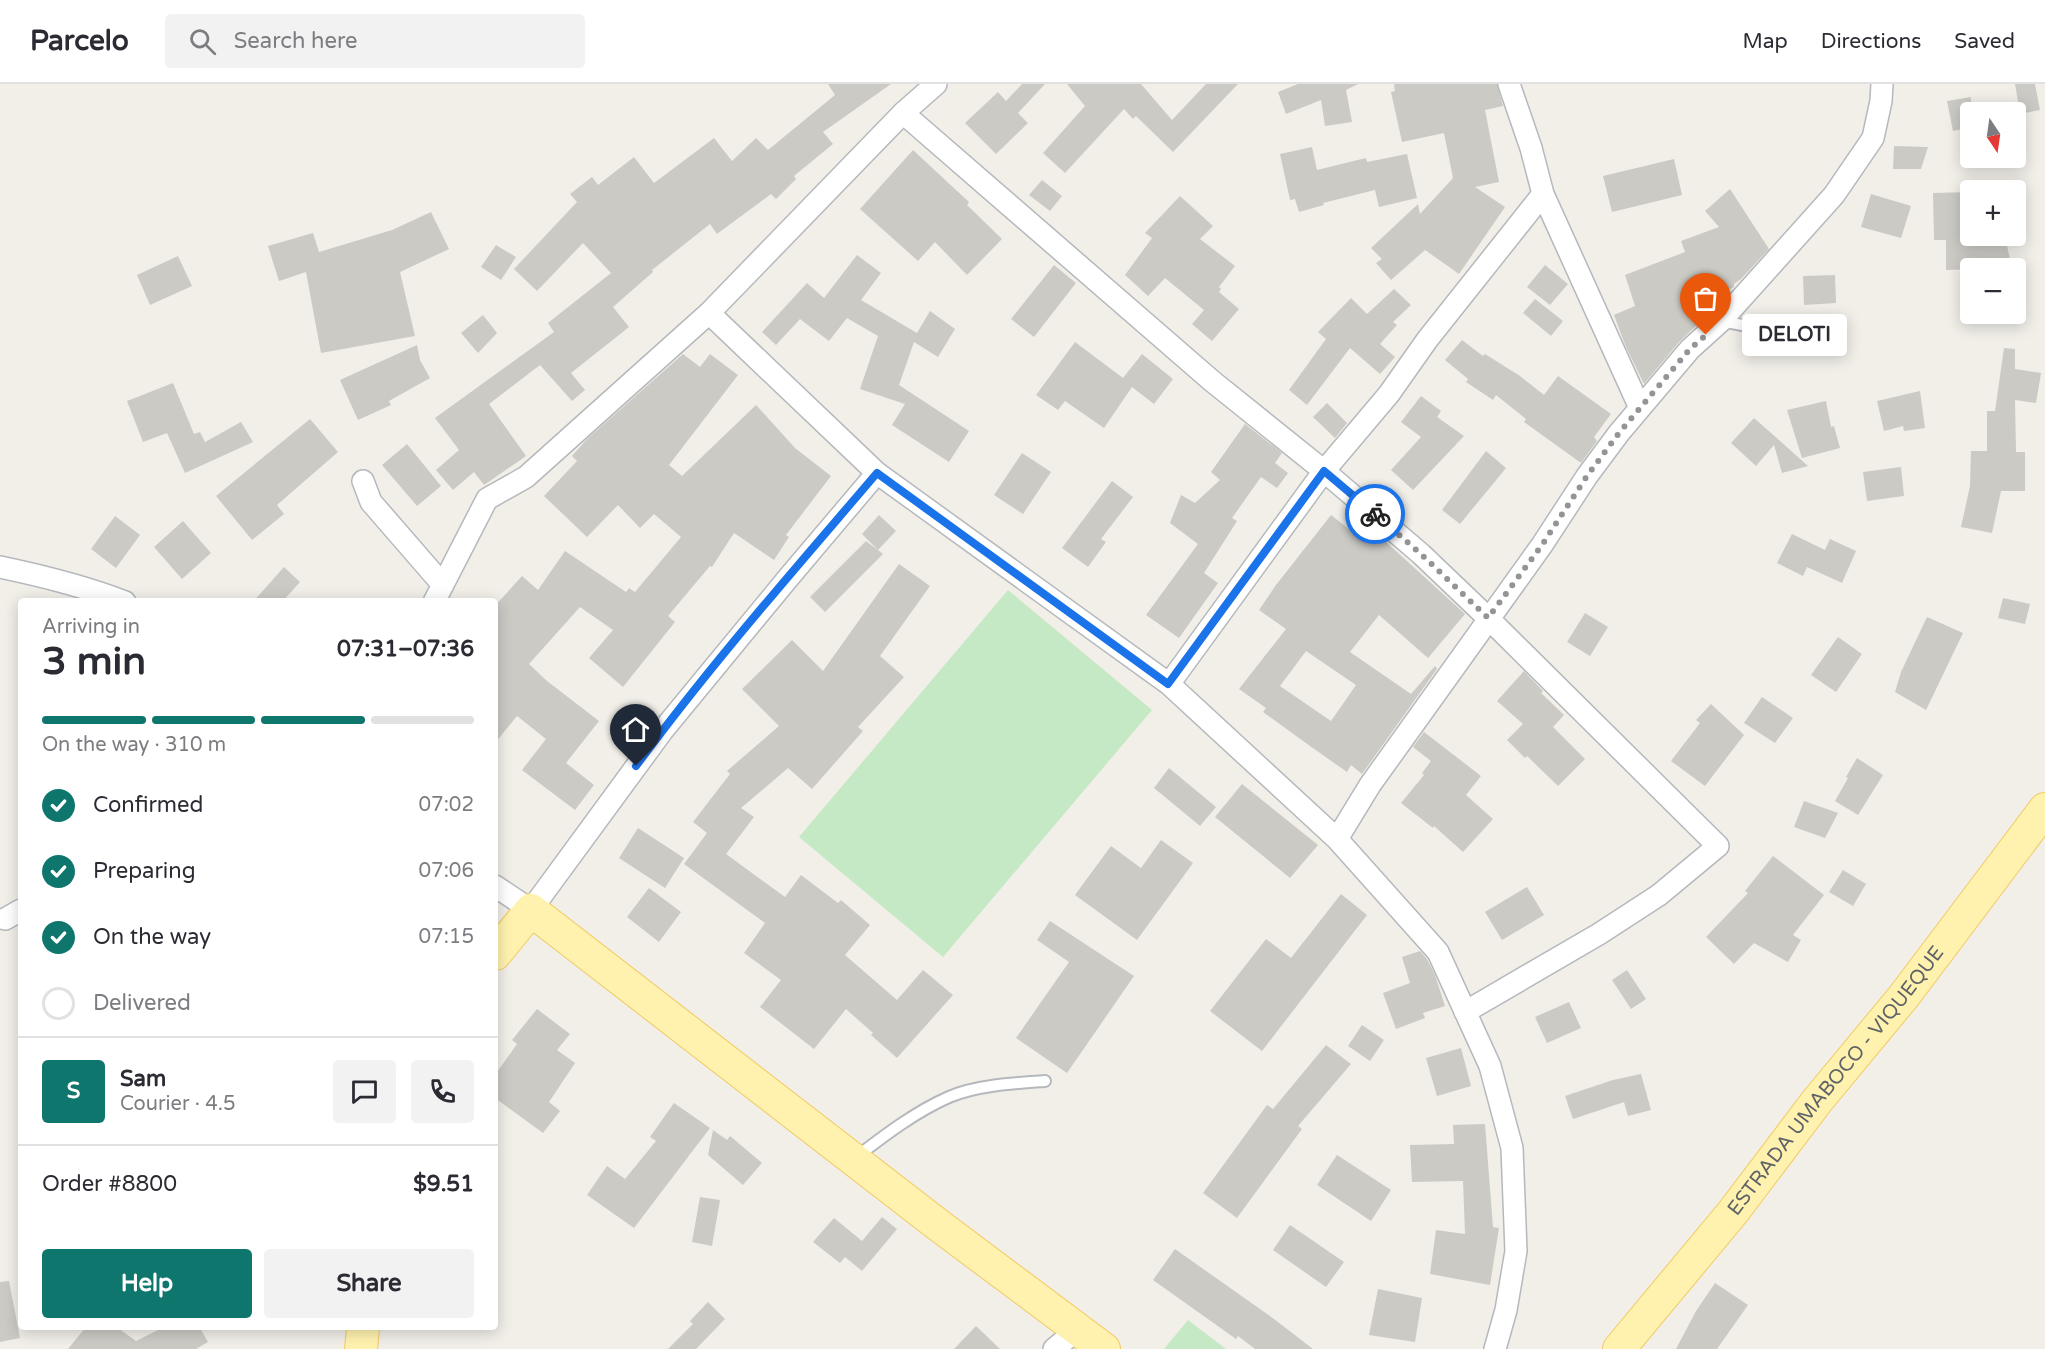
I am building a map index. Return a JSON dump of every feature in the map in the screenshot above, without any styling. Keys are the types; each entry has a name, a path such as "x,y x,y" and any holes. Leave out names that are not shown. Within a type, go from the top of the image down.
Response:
{"main road":[{"name":"ESTRADA UMABOCO - VIQUEQUE","path":"1619,1349 1733,1212 1817,1101 1904,996 2045,809"},
{"path":"498,950 531,910 853,1159 1104,1349"},
{"path":"361,1349 363,1330"}],"street":[{"path":"363,481 371,502 439,593 487,499 526,477 709,313 903,113 936,84"},
{"path":"1509,84 1531,148 1543,194 1640,408"},
{"path":"1337,839 1370,785 1542,545 1594,468 1640,408 1690,349 1721,321 1834,195 1873,138 1881,101 1881,84"},
{"path":"903,113 1212,381 1324,471 1421,554 1718,846 1659,895 1599,934 1465,1012"},
{"path":"1168,684 1324,471 1389,394 1427,340 1543,194"},
{"path":"709,313 877,473 1168,684 1337,839 1438,952 1490,1066 1512,1148 1516,1251 1506,1310 1495,1349"},
{"path":"498,888 531,910 663,730 877,473"},
{"path":"0,567 91,588 115,598"},
{"path":"1054,1349 1078,1329"}],"lane":[{"path":"1721,321 1827,341"},
{"path":"853,1159 903,1122 951,1096 998,1085 1045,1081"}],"green space":[{"path":"1008,590 1152,710 943,957 799,837"},
{"path":"1188,1320 1226,1349 1164,1349"}],"building":[{"path":"828,84 891,84 823,132 833,144 794,176 796,179 776,199 771,194 717,234 710,224 652,270 653,272 613,307 629,327 571,373 585,390 572,401 540,365 489,404 526,456 484,485 474,472 453,490 436,470 459,450 435,418 554,332 548,323 611,273 583,243 537,291 514,269 577,202 570,194 592,177 598,185 634,157 654,183 714,138 732,161 756,138 768,150 835,95"},
{"path":"1022,84 1045,84 1018,113 1028,123 996,154 965,123 998,92 1006,101"},
{"path":"1067,84 1141,84 1172,120 1206,84 1238,84 1173,152 1136,116 1133,119 1124,109 1065,173 1043,153 1085,106"},
{"path":"1298,84 1358,84 1346,90 1352,122 1325,126 1321,100 1286,114 1278,92"},
{"path":"1394,84 1497,84 1503,106 1485,110 1499,182 1475,187 1505,207 1459,274 1425,250 1391,280 1376,263 1382,259 1371,248 1418,204 1420,214 1453,178 1444,133 1402,142 1391,92 1395,91"},
{"path":"2015,84 2035,84 2040,110 2026,113 2026,102 2018,102"},
{"path":"1971,97 1971,102 1960,102 1960,129 1953,131 1947,101"},
{"path":"1894,146 1928,147 1921,169 1893,169"},
{"path":"1312,147 1317,170 1366,158 1367,162 1407,154 1417,198 1379,207 1375,190 1323,203 1324,205 1299,212 1295,199 1290,200 1280,154"},
{"path":"913,150 969,202 967,205 1002,239 967,275 935,242 918,261 860,209"},
{"path":"1674,159 1682,195 1612,212 1603,176"},
{"path":"1042,180 1062,196 1050,211 1029,195"},
{"path":"1730,189 1769,249 1734,284 1734,287 1715,295 1722,301 1680,341 1644,384 1614,315 1635,306 1625,275 1685,252 1681,241 1719,227 1705,211"},
{"path":"1960,192 1960,246 2007,246 2010,258 1960,258 1960,270 1946,270 1946,240 1934,240 1933,193"},
{"path":"1871,194 1911,206 1901,238 1861,227"},
{"path":"1180,196 1213,226 1200,239 1235,266 1219,287 1221,289 1219,292 1239,309 1212,341 1192,324 1204,310 1165,278 1148,296 1125,275 1152,238 1145,233"},
{"path":"431,212 449,249 400,272 415,336 321,353 306,272 279,281 268,246 313,233 319,252 392,230"},
{"path":"496,245 516,257 501,280 481,267"},
{"path":"857,255 881,273 861,300 917,333 930,311 955,329 938,357 914,342 899,385 969,431 949,462 892,425 905,404 860,389 878,336 847,318 829,341 800,319 776,345 762,332 807,283 824,298"},
{"path":"178,256 192,286 150,305 137,275"},
{"path":"1054,265 1076,283 1034,337 1011,319"},
{"path":"1545,265 1568,284 1550,305 1527,287"},
{"path":"1835,275 1836,303 1804,305 1803,276"},
{"path":"1394,289 1411,305 1393,322 1397,325 1380,344 1395,357 1380,374 1350,348 1307,405 1289,390 1326,339 1318,332 1351,298 1367,314"},
{"path":"1535,299 1563,321 1551,336 1523,313"},
{"path":"483,315 497,333 478,353 461,333"},
{"path":"1462,340 1483,356 1485,354 1520,376 1544,395 1558,376 1611,414 1594,437 1597,441 1581,463 1524,422 1526,419 1496,395 1493,400 1466,382 1468,379 1445,360"},
{"path":"1075,342 1123,378 1142,354 1173,379 1154,404 1132,387 1104,428 1065,401 1058,410 1036,395"},
{"path":"417,345 420,360 430,378 389,401 391,405 358,420 340,380"},
{"path":"2004,348 2015,349 2015,369 2041,373 2036,403 2015,400 2016,452 2025,452 2025,491 2001,491 1992,533 1961,527 1970,486 1971,451 1987,451 1987,411 1995,411"},
{"path":"683,354 700,367 710,354 738,375 669,465 682,476 756,405 795,448 831,476 786,535 789,537 774,560 734,533 712,567 710,566 668,616 675,622 623,687 589,658 613,630 580,607 529,664 547,681 599,721 566,763 594,785 575,810 522,770 546,739 517,716 498,739 498,603 522,576 538,590 565,551 626,592 629,588 635,592 681,537 654,514 640,528 618,505 587,537 544,496 577,461 572,456 587,439"},
{"path":"173,383 194,434 200,432 205,442 241,422 253,442 185,473 167,433 143,442 127,401"},
{"path":"1920,391 1925,428 1904,431 1903,426 1884,431 1877,401"},
{"path":"1421,396 1441,411 1437,417 1464,436 1413,490 1391,470 1421,437 1401,422"},
{"path":"1826,401 1831,427 1834,426 1840,448 1802,458 1787,410"},
{"path":"1327,403 1347,423 1335,438 1313,417"},
{"path":"1754,418 1808,466 1782,473 1774,445 1756,466 1731,443"},
{"path":"310,419 338,452 277,505 284,514 252,540 216,496"},
{"path":"1245,424 1282,453 1275,463 1288,473 1277,488 1261,477 1232,518 1237,521 1204,573 1218,583 1179,638 1146,615 1198,544 1170,523 1181,495 1195,503 1220,480 1211,472"},
{"path":"407,444 441,486 417,506 382,465"},
{"path":"1486,451 1506,468 1460,524 1442,510"},
{"path":"1022,453 1051,472 1023,514 994,495"},
{"path":"1901,467 1904,496 1867,501 1863,472"},
{"path":"1112,481 1133,497 1101,539 1106,542 1088,567 1062,548"},
{"path":"879,515 896,531 878,550 862,534"},
{"path":"1331,515 1365,542 1374,531 1465,614 1428,658 1379,615 1350,652 1411,694 1435,666 1437,669 1362,774 1351,765 1347,772 1263,712 1266,708 1239,689 1286,629 1259,610","holes":["1306,651 1356,685 1331,721 1280,686"]},
{"path":"115,516 140,535 116,568 91,549"},
{"path":"183,521 211,553 182,579 154,547"},
{"path":"1792,534 1825,550 1830,539 1856,551 1842,583 1807,567 1803,576 1777,563"},
{"path":"866,541 883,554 825,612 810,597"},
{"path":"899,564 930,586 880,656 904,677 858,727 863,731 812,789 788,768 741,808 754,817 726,854 785,897 801,875 838,903 841,900 870,925 845,955 897,1000 923,970 953,995 897,1058 846,1009 814,1049 760,1007 781,980 744,953 765,923 684,864 707,833 693,822 730,774 727,771 779,726 742,689 792,640 823,671"},
{"path":"284,567 300,582 286,598 257,598"},
{"path":"2003,598 2030,604 2025,624 1998,618"},
{"path":"1585,613 1608,627 1590,656 1567,642"},
{"path":"1927,617 1963,633 1926,710 1895,692 1901,672"},
{"path":"1838,637 1862,654 1836,692 1811,675"},
{"path":"1524,671 1543,691 1541,693 1564,715 1553,727 1585,759 1558,786 1507,740 1523,724 1497,701"},
{"path":"1762,697 1793,718 1775,743 1744,723"},
{"path":"1711,704 1744,735 1705,786 1671,761 1700,723 1696,720"},
{"path":"1424,732 1481,776 1466,795 1493,819 1463,852 1434,826 1433,828 1401,803 1424,775 1422,773 1431,761 1413,747"},
{"path":"1857,758 1883,775 1858,815 1835,801"},
{"path":"1169,768 1216,807 1200,826 1154,788"},
{"path":"1242,784 1318,845 1290,878 1215,817"},
{"path":"1804,801 1838,813 1825,838 1794,827"},
{"path":"638,828 684,858 665,888 619,858"},
{"path":"1161,840 1193,863 1137,940 1075,895 1111,846 1141,868"},
{"path":"1773,856 1824,895 1793,935 1801,940 1788,962 1754,943 1734,964 1706,937 1748,893 1745,891"},
{"path":"1843,870 1866,884 1853,906 1829,892"},
{"path":"1527,887 1544,915 1502,940 1485,912"},
{"path":"649,888 681,912 659,942 627,917"},
{"path":"1341,894 1367,915 1262,1051 1210,1011 1266,939 1291,958"},
{"path":"1050,921 1134,976 1067,1073 1016,1038 1069,962 1037,940"},
{"path":"1420,951 1435,975 1445,1006 1423,1013 1425,1018 1396,1029 1383,993 1410,983 1402,957"},
{"path":"1627,970 1646,999 1631,1009 1612,980"},
{"path":"1569,1002 1581,1028 1547,1043 1535,1017"},
{"path":"537,1009 570,1034 557,1050 575,1063 549,1102 560,1111 543,1133 498,1100 498,1071 517,1044 512,1040"},
{"path":"1362,1025 1384,1040 1370,1061 1348,1046"},
{"path":"1326,1045 1351,1064 1298,1126 1302,1129 1237,1218 1203,1193 1267,1105 1273,1109"},
{"path":"1461,1048 1471,1086 1437,1096 1426,1058"},
{"path":"1641,1074 1651,1110 1628,1116 1624,1102 1573,1119 1565,1096 1613,1080"},
{"path":"674,1103 710,1128 634,1228 587,1195 607,1166 625,1179 656,1141 650,1137"},
{"path":"1485,1124 1493,1227 1499,1228 1490,1285 1430,1274 1436,1230 1465,1234 1463,1181 1412,1182 1410,1145 1454,1144 1453,1125"},
{"path":"713,1130 727,1140 730,1136 762,1163 743,1185 708,1155"},
{"path":"1337,1155 1391,1190 1371,1221 1317,1185"},
{"path":"700,1197 720,1200 712,1246 692,1242"},
{"path":"882,1217 897,1229 862,1271 845,1257 840,1263 813,1242 834,1218 862,1241"},
{"path":"1290,1225 1344,1262 1326,1287 1273,1250"},
{"path":"1175,1249 1313,1349 1255,1349 1238,1336 1236,1339 1153,1280"},
{"path":"9,1281 20,1338 0,1342 0,1282"},
{"path":"1715,1283 1748,1305 1717,1349 1676,1349 1696,1311"},
{"path":"1378,1289 1422,1298 1415,1342 1369,1335"},
{"path":"708,1302 725,1319 696,1349 668,1349 693,1324 690,1321"},
{"path":"976,1326 1000,1349 954,1349"},
{"path":"83,1330 121,1330 136,1341 158,1330 201,1330 208,1342 196,1349 68,1349"}],"way so far":[{"path":"1375,514 1488,618 1542,545 1587,476 1619,433 1690,349 1706,335"}],"place":[{"name":"DELOTI","path":"1706,335"}],"route":[{"path":"636,766 718,662 877,473 1168,684 1324,471 1375,514"}]}
